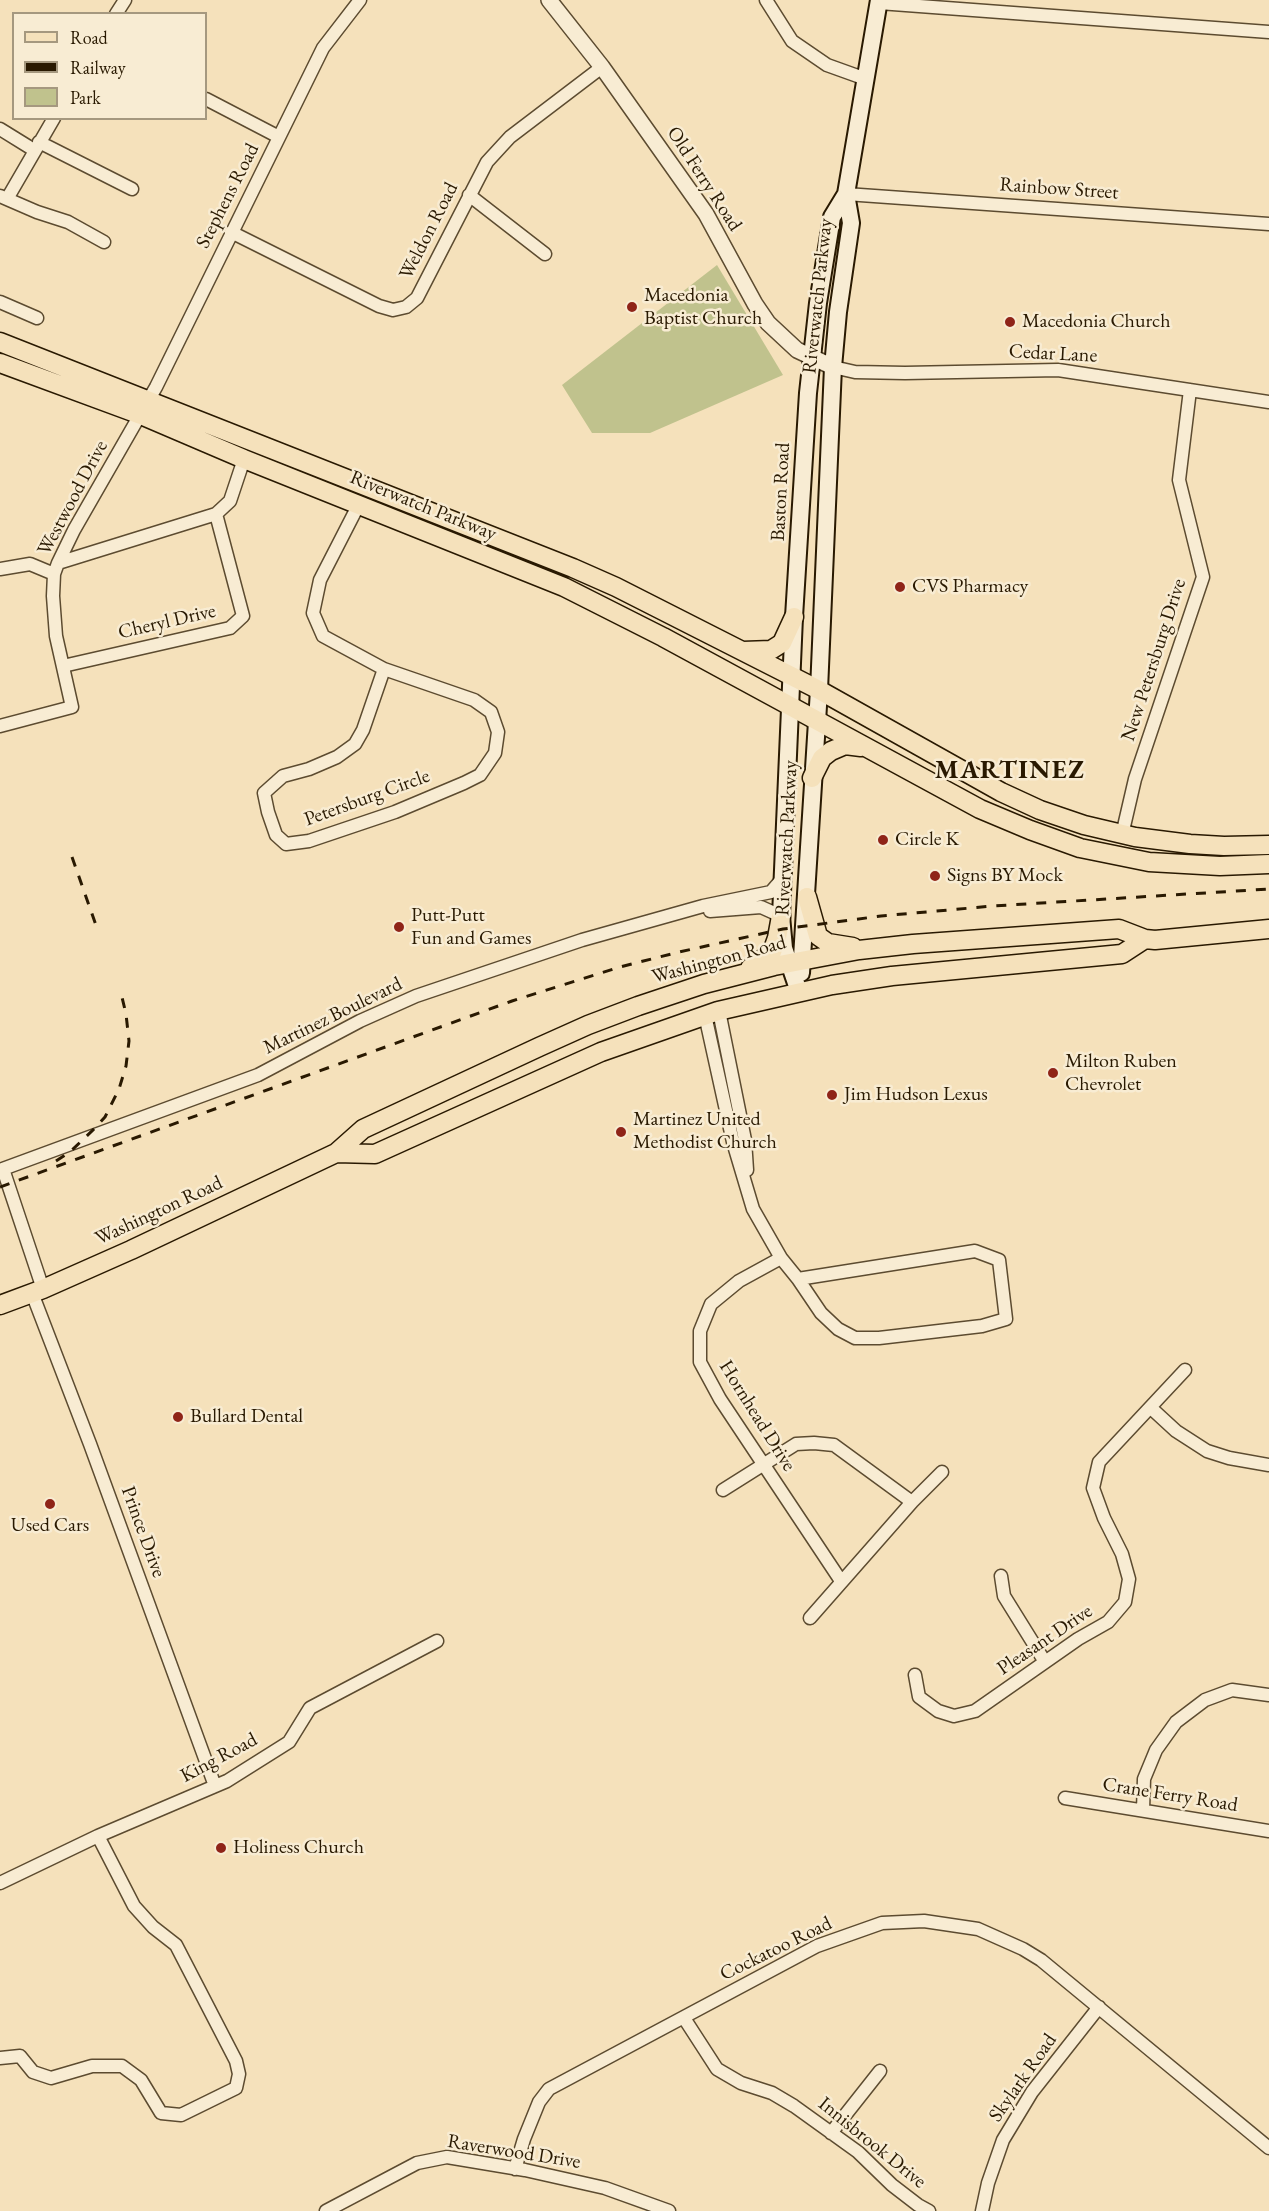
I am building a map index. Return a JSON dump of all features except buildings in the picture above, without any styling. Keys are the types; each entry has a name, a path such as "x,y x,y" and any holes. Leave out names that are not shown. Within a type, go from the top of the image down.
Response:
{"main road":[{"name":"Baston Road","path":"799,992 796,962 784,948 781,916 792,708 794,616 808,393 818,303 832,217 846,194 879,2"},
{"name":"Riverwatch Parkway","path":"796,962 807,897 812,777 819,690 833,367 851,223 846,194"},
{"name":"Riverwatch Parkway","path":"0,342 145,407 573,568 673,615 740,652 819,690 1040,810 1122,835 1190,844 1269,845"},
{"name":"Riverwatch Parkway","path":"0,363 145,407 244,459 564,587 663,637 816,722 998,817 1062,843 1114,856 1184,865 1220,867 1269,864"},
{"path":"740,652 771,650 782,642 794,616"},
{"path":"812,777 822,758 836,748 845,745 866,747"},
{"path":"998,817 1009,795"},
{"path":"807,897 816,931 824,940 828,943 870,949"},
{"path":"741,974 772,952 781,916"},
{"name":"Washington Road","path":"0,1305 38,1291 336,1153 363,1129 588,1025 671,994 741,974 796,962 870,949 950,940 1119,929 1145,939 1155,940 1269,929"},
{"name":"Washington Road","path":"336,1153 375,1154 601,1052 712,1013 799,992 892,976 1122,954 1145,939"}],"street":[{"name":"Stephens Road","path":"145,407 323,48 360,0"},
{"name":"Old Ferry Road","path":"549,0 602,68 706,214 755,304 768,323 797,350 833,367"},
{"path":"766,0 792,41 827,65 866,79"},
{"path":"879,2 1269,32"},
{"name":"Weldon Road","path":"231,232 378,306 393,310 406,307 417,298 469,195 487,162 498,148 602,68"},
{"path":"207,100 279,137"},
{"path":"53,120 4,197 68,222 104,242"},
{"path":"0,129 132,189"},
{"name":"Rainbow Street","path":"846,194 1269,224"},
{"path":"469,195 545,254"},
{"path":"0,303 37,318"},
{"name":"Cedar Lane","path":"833,367 855,372 905,373 1058,370 1269,402"},
{"name":"New Petersburg Drive","path":"1122,835 1135,779 1203,577 1179,480 1190,390"},
{"name":"Westwood Drive","path":"0,726 72,707 54,616 56,568 74,530 145,407"},
{"path":"0,569 30,564 56,568 216,514 230,501 244,459"},
{"name":"Petersburg Circle","path":"359,504 320,579 313,613 323,636 384,669 474,700 490,712 498,732 495,753 480,775 464,783 395,812 309,841 286,844 276,835 264,793 283,776 337,758 355,744 363,730 384,669"},
{"name":"Cheryl Drive","path":"63,666 230,628 243,616 216,514"},
{"name":"Martinez Boulevard","path":"2,1169 249,1078 360,1021 416,996 582,940 771,891 783,878"},
{"name":"Martinez Boulevard","path":"688,911 761,907 781,916"},
{"path":"712,1013 733,1142 753,1209 781,1258 821,1313 838,1329 855,1338 879,1338 982,1326 1006,1319 999,1260 975,1251 798,1279"},
{"name":"Prince Drive","path":"2,1169 38,1291 109,1496 215,1786"},
{"name":"Hornhead Drive","path":"781,1258 739,1281 711,1304 699,1331 699,1362 720,1399 841,1581"},
{"name":"Pleasant Drive","path":"915,1675 919,1697 938,1711 954,1716 975,1711 1108,1622 1125,1602 1129,1579 1122,1554 1104,1518 1093,1488 1099,1462 1185,1370"},
{"path":"1151,1408 1176,1431 1207,1451 1229,1458 1269,1465"},
{"path":"723,1490 796,1444 814,1443 834,1445 912,1502"},
{"path":"810,1618 912,1502 942,1472"},
{"path":"1001,1576 1004,1596 1045,1662"},
{"name":"King Road","path":"0,1883 99,1836 227,1781 289,1742 310,1708 437,1641"},
{"path":"1143,1810 1144,1779 1156,1750 1176,1722 1205,1700 1232,1690 1269,1695"},
{"name":"Crane Ferry Road","path":"1065,1798 1269,1831"},
{"path":"0,2058 20,2056 33,2073 51,2078 92,2066 122,2066 141,2080 161,2113 181,2115 236,2088 239,2074 236,2061 176,1945 153,1928 135,1906 99,1836"},
{"name":"Cockatoo Road","path":"515,2169 539,2102 549,2089 817,1946 882,1923 924,1921 978,1929 1023,1949 1041,1960 1269,2148"},
{"name":"Skylark Road","path":"982,2211 988,2183 1004,2140 1032,2092 1099,2007"},
{"name":"Innisbrook Drive","path":"684,2018 717,2069 741,2082 772,2093 794,2106 858,2152 892,2185 929,2211"},
{"path":"831,2133 880,2071"},
{"name":"Raverwood Drive","path":"326,2211 417,2163 447,2157 606,2188 669,2211"}],"green space":[{"path":"717,265 783,375 650,433 592,433 562,385"}],"railway":[{"path":"72,857 98,931"},
{"path":"0,1187 512,1001 620,967 679,952 783,929 881,916 993,906 1269,889"},
{"path":"56,1161 70,1152 105,1117 119,1089 126,1066 129,1041 121,993"}],"place":[{"name":"Macedonia Baptist Church","path":"632,307"},
{"name":"Macedonia Church","path":"1010,322"},
{"name":"CVS Pharmacy","path":"900,587"},
{"name":"Circle K","path":"883,840"},
{"name":"Signs BY Mock","path":"935,876"},
{"name":"Putt-Putt Fun and Games","path":"399,927"},
{"name":"Milton Ruben Chevrolet","path":"1053,1073"},
{"name":"Jim Hudson Lexus","path":"832,1095"},
{"name":"Martinez United Methodist Church","path":"621,1132"},
{"name":"Bullard Dental","path":"178,1417"},
{"name":"Used Cars","path":"50,1504"},
{"name":"Holiness Church","path":"221,1848"}],"district":[{"name":"MARTINEZ","path":"1010,771"}]}
